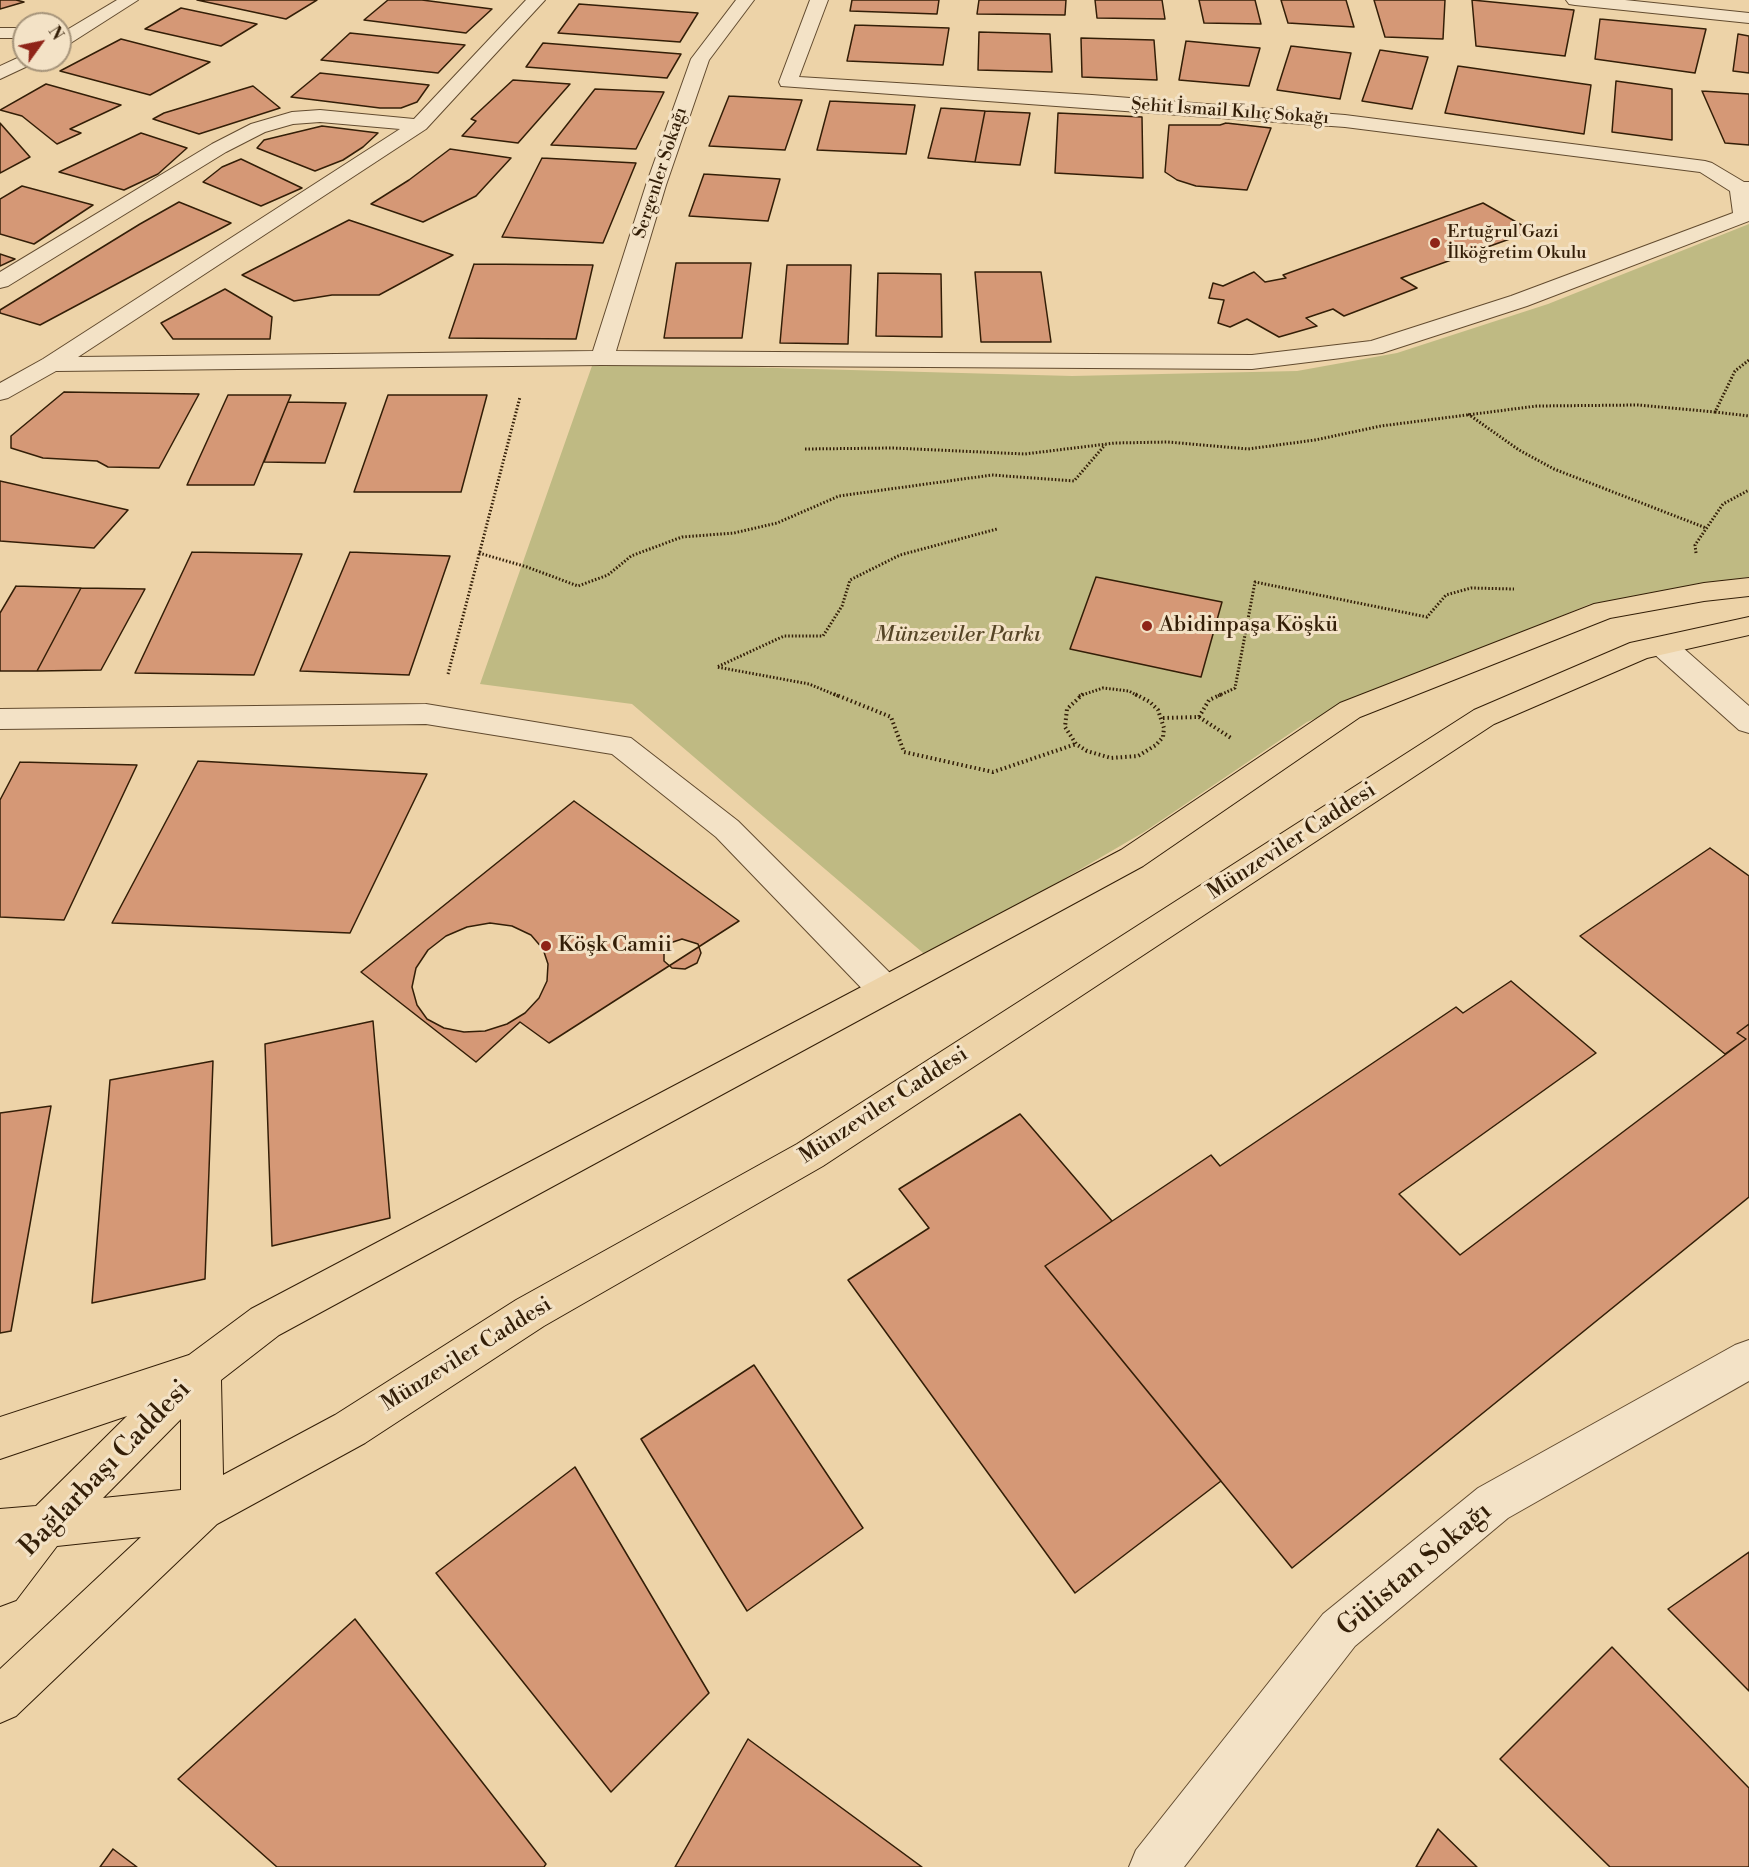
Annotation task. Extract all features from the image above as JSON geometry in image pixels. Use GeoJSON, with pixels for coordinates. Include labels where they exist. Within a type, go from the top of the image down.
{"type":"FeatureCollection","features":[{"type":"Feature","properties":{"kind":"main road"},"geometry":{"type":"LineString","coordinates":[[0,1438],[201,1371],[266,1322],[1132,858],[1360,706],[1604,610],[1704,592],[1749,587]]}},
{"type":"Feature","properties":{"kind":"main road","name":"Münzeviler Caddesi"},"geometry":{"type":"LineString","coordinates":[[0,1531],[202,1509],[350,1429],[530,1313],[810,1155],[1484,717],[1640,650],[1749,626]]}},
{"type":"Feature","properties":{"kind":"main road","name":"Bağlarbaşı Caddesi"},"geometry":{"type":"LineString","coordinates":[[201,1371],[202,1509]]}},
{"type":"Feature","properties":{"kind":"main road","name":"Bağlarbaşı Caddesi"},"geometry":{"type":"LineString","coordinates":[[0,1584],[45,1527],[201,1371]]}},
{"type":"Feature","properties":{"kind":"main road"},"geometry":{"type":"LineString","coordinates":[[0,1700],[202,1509]]}},
{"type":"Feature","properties":{"kind":"street"},"geometry":{"type":"LineString","coordinates":[[72,31],[129,0]]}},
{"type":"Feature","properties":{"kind":"street"},"geometry":{"type":"LineString","coordinates":[[0,393],[51,364],[419,125],[536,0]]}},
{"type":"Feature","properties":{"kind":"street","name":"Sergenler Sokağı"},"geometry":{"type":"LineString","coordinates":[[602,358],[656,184],[700,59],[745,0]]}},
{"type":"Feature","properties":{"kind":"street","name":"Şehit İsmail Kılıç Sokağı"},"geometry":{"type":"LineString","coordinates":[[819,0],[788,82],[1092,101],[1345,121],[1706,167],[1746,191]]}},
{"type":"Feature","properties":{"kind":"street"},"geometry":{"type":"LineString","coordinates":[[1575,0],[1749,18]]}},
{"type":"Feature","properties":{"kind":"street"},"geometry":{"type":"LineString","coordinates":[[0,281],[219,148],[258,128],[292,118],[320,116],[419,125]]}},
{"type":"Feature","properties":{"kind":"street"},"geometry":{"type":"LineString","coordinates":[[51,364],[530,358],[1252,362],[1374,348],[1520,301],[1744,216],[1746,191]]}},
{"type":"Feature","properties":{"kind":"street"},"geometry":{"type":"LineString","coordinates":[[1663,646],[1749,723]]}},
{"type":"Feature","properties":{"kind":"street"},"geometry":{"type":"LineString","coordinates":[[0,719],[426,714],[620,746],[727,829],[884,989]]}},
{"type":"Feature","properties":{"kind":"street","name":"Gülistan Sokağı"},"geometry":{"type":"LineString","coordinates":[[1153,1867],[1339,1630],[1493,1503],[1749,1359]]}},
{"type":"Feature","properties":{"kind":"path"},"geometry":{"type":"LineString","coordinates":[[426,714],[448,675],[530,358]]}},
{"type":"Feature","properties":{"kind":"path"},"geometry":{"type":"LineString","coordinates":[[1715,412],[1735,371],[1749,360]]}},
{"type":"Feature","properties":{"kind":"path"},"geometry":{"type":"LineString","coordinates":[[805,449],[893,448],[1025,454],[1106,444],[1168,442],[1248,448],[1315,440],[1382,426],[1537,406],[1638,405],[1749,416]]}},
{"type":"Feature","properties":{"kind":"path"},"geometry":{"type":"LineString","coordinates":[[1467,414],[1519,450],[1554,469],[1706,528]]}},
{"type":"Feature","properties":{"kind":"path"},"geometry":{"type":"LineString","coordinates":[[479,553],[527,567],[578,586],[608,575],[631,556],[681,537],[734,533],[777,523],[839,496],[992,476],[1074,481],[1106,444]]}},
{"type":"Feature","properties":{"kind":"path"},"geometry":{"type":"LineString","coordinates":[[1704,592],[1695,545],[1724,504],[1749,490]]}},
{"type":"Feature","properties":{"kind":"path"},"geometry":{"type":"LineString","coordinates":[[997,529],[900,555],[850,580],[842,606],[823,636],[784,636],[717,667],[809,684],[891,717],[904,752],[993,772],[1076,744]]}},
{"type":"Feature","properties":{"kind":"path"},"geometry":{"type":"LineString","coordinates":[[1199,717],[1209,700],[1235,688],[1255,582],[1427,617],[1446,594],[1472,588],[1514,589]]}},
{"type":"Feature","properties":{"kind":"path"},"geometry":{"type":"LineString","coordinates":[[1103,688],[1129,691],[1150,702],[1163,718],[1163,737],[1148,751],[1138,756],[1112,758],[1087,751],[1076,744],[1065,727],[1066,709],[1080,695],[1103,688]]}},
{"type":"Feature","properties":{"kind":"path"},"geometry":{"type":"LineString","coordinates":[[1163,718],[1199,717],[1270,764]]}},
{"type":"Feature","properties":{"kind":"green space","name":"Münzeviler Parkı"},"geometry":{"type":"Polygon","coordinates":[[[1749,224],[1749,577],[1590,604],[1307,722],[1144,832],[929,958],[632,704],[480,684],[593,363],[1072,376],[1297,371],[1397,353],[1548,304],[1749,224]]]}},
{"type":"Feature","properties":{"kind":"building"},"geometry":{"type":"Polygon","coordinates":[[[0,0],[16,0],[24,2],[0,9],[0,0]]]}},
{"type":"Feature","properties":{"kind":"building"},"geometry":{"type":"Polygon","coordinates":[[[197,0],[317,0],[286,19],[197,0]]]}},
{"type":"Feature","properties":{"kind":"building"},"geometry":{"type":"Polygon","coordinates":[[[388,0],[422,0],[492,9],[466,33],[364,20],[388,0]]]}},
{"type":"Feature","properties":{"kind":"building"},"geometry":{"type":"Polygon","coordinates":[[[852,0],[939,0],[937,14],[850,11],[852,0]]]}},
{"type":"Feature","properties":{"kind":"building"},"geometry":{"type":"Polygon","coordinates":[[[979,0],[1066,0],[1065,15],[977,14],[979,0]]]}},
{"type":"Feature","properties":{"kind":"building"},"geometry":{"type":"Polygon","coordinates":[[[1095,0],[1162,0],[1165,19],[1097,18],[1095,0]]]}},
{"type":"Feature","properties":{"kind":"building"},"geometry":{"type":"Polygon","coordinates":[[[1199,0],[1255,0],[1261,24],[1204,23],[1199,0]]]}},
{"type":"Feature","properties":{"kind":"building"},"geometry":{"type":"Polygon","coordinates":[[[1281,0],[1346,0],[1354,27],[1288,23],[1281,0]]]}},
{"type":"Feature","properties":{"kind":"building"},"geometry":{"type":"Polygon","coordinates":[[[1374,0],[1445,0],[1443,39],[1385,37],[1374,0]]]}},
{"type":"Feature","properties":{"kind":"building"},"geometry":{"type":"Polygon","coordinates":[[[1472,0],[1574,10],[1565,56],[1476,46],[1472,0]]]}},
{"type":"Feature","properties":{"kind":"building"},"geometry":{"type":"Polygon","coordinates":[[[579,4],[698,13],[680,42],[558,33],[579,4]]]}},
{"type":"Feature","properties":{"kind":"building"},"geometry":{"type":"Polygon","coordinates":[[[181,8],[257,24],[221,46],[145,29],[181,8]]]}},
{"type":"Feature","properties":{"kind":"building"},"geometry":{"type":"Polygon","coordinates":[[[1600,19],[1706,29],[1695,73],[1595,59],[1600,19]]]}},
{"type":"Feature","properties":{"kind":"building"},"geometry":{"type":"Polygon","coordinates":[[[855,25],[949,28],[943,65],[847,61],[855,25]]]}},
{"type":"Feature","properties":{"kind":"building"},"geometry":{"type":"Polygon","coordinates":[[[979,32],[1050,34],[1052,72],[978,70],[979,32]]]}},
{"type":"Feature","properties":{"kind":"building"},"geometry":{"type":"Polygon","coordinates":[[[350,33],[465,45],[438,73],[321,60],[350,33]]]}},
{"type":"Feature","properties":{"kind":"building"},"geometry":{"type":"Polygon","coordinates":[[[1738,34],[1749,36],[1749,73],[1733,71],[1738,34]]]}},
{"type":"Feature","properties":{"kind":"building"},"geometry":{"type":"Polygon","coordinates":[[[1081,38],[1154,40],[1157,80],[1082,77],[1081,38]]]}},
{"type":"Feature","properties":{"kind":"building"},"geometry":{"type":"Polygon","coordinates":[[[121,39],[210,62],[150,95],[64,72],[72,72],[72,65],[121,39]]]}},
{"type":"Feature","properties":{"kind":"building"},"geometry":{"type":"Polygon","coordinates":[[[1186,41],[1260,48],[1249,86],[1179,80],[1186,41]]]}},
{"type":"Feature","properties":{"kind":"building"},"geometry":{"type":"Polygon","coordinates":[[[543,43],[681,54],[667,78],[526,67],[543,43]]]}},
{"type":"Feature","properties":{"kind":"building"},"geometry":{"type":"Polygon","coordinates":[[[1291,46],[1351,53],[1340,99],[1277,90],[1291,46]]]}},
{"type":"Feature","properties":{"kind":"building"},"geometry":{"type":"Polygon","coordinates":[[[1380,50],[1428,57],[1412,109],[1362,101],[1380,50]]]}},
{"type":"Feature","properties":{"kind":"building"},"geometry":{"type":"Polygon","coordinates":[[[1458,66],[1591,85],[1584,134],[1445,113],[1458,66]]]}},
{"type":"Feature","properties":{"kind":"building"},"geometry":{"type":"Polygon","coordinates":[[[320,73],[429,85],[417,102],[401,108],[380,108],[291,97],[320,73]]]}},
{"type":"Feature","properties":{"kind":"building"},"geometry":{"type":"Polygon","coordinates":[[[513,80],[570,84],[518,143],[462,136],[476,121],[471,119],[513,80]]]}},
{"type":"Feature","properties":{"kind":"building"},"geometry":{"type":"Polygon","coordinates":[[[1616,81],[1672,89],[1672,140],[1612,132],[1616,81]]]}},
{"type":"Feature","properties":{"kind":"building"},"geometry":{"type":"Polygon","coordinates":[[[46,84],[121,105],[70,129],[81,133],[57,144],[22,116],[0,110],[46,84]]]}},
{"type":"Feature","properties":{"kind":"building"},"geometry":{"type":"Polygon","coordinates":[[[253,86],[280,108],[199,134],[153,119],[164,113],[253,86]]]}},
{"type":"Feature","properties":{"kind":"building"},"geometry":{"type":"Polygon","coordinates":[[[595,89],[664,92],[636,149],[551,145],[595,89]]]}},
{"type":"Feature","properties":{"kind":"building"},"geometry":{"type":"Polygon","coordinates":[[[1702,91],[1749,94],[1749,145],[1725,143],[1702,91]]]}},
{"type":"Feature","properties":{"kind":"building"},"geometry":{"type":"Polygon","coordinates":[[[729,96],[802,100],[785,150],[709,146],[729,96]]]}},
{"type":"Feature","properties":{"kind":"building"},"geometry":{"type":"Polygon","coordinates":[[[830,101],[915,105],[906,154],[817,150],[830,101]]]}},
{"type":"Feature","properties":{"kind":"building"},"geometry":{"type":"Polygon","coordinates":[[[941,108],[985,111],[975,162],[928,158],[941,108]]]}},
{"type":"Feature","properties":{"kind":"building"},"geometry":{"type":"Polygon","coordinates":[[[985,111],[1030,113],[1020,165],[975,162],[985,111]]]}},
{"type":"Feature","properties":{"kind":"building"},"geometry":{"type":"Polygon","coordinates":[[[1058,113],[1142,117],[1143,178],[1055,173],[1058,113]]]}},
{"type":"Feature","properties":{"kind":"building"},"geometry":{"type":"Polygon","coordinates":[[[0,123],[30,157],[0,173],[0,123]]]}},
{"type":"Feature","properties":{"kind":"building"},"geometry":{"type":"Polygon","coordinates":[[[1226,123],[1271,128],[1247,190],[1196,186],[1177,180],[1165,172],[1169,125],[1226,123]]]}},
{"type":"Feature","properties":{"kind":"building"},"geometry":{"type":"Polygon","coordinates":[[[322,126],[378,133],[363,147],[343,160],[315,171],[257,148],[264,140],[322,126]]]}},
{"type":"Feature","properties":{"kind":"building"},"geometry":{"type":"Polygon","coordinates":[[[141,133],[187,148],[158,174],[124,190],[59,172],[141,133]]]}},
{"type":"Feature","properties":{"kind":"building"},"geometry":{"type":"Polygon","coordinates":[[[450,149],[511,158],[476,196],[423,222],[371,204],[409,180],[450,149]]]}},
{"type":"Feature","properties":{"kind":"building"},"geometry":{"type":"Polygon","coordinates":[[[542,158],[636,163],[603,243],[502,237],[542,158]]]}},
{"type":"Feature","properties":{"kind":"building"},"geometry":{"type":"Polygon","coordinates":[[[241,159],[302,188],[261,206],[203,182],[222,167],[241,159]]]}},
{"type":"Feature","properties":{"kind":"building"},"geometry":{"type":"Polygon","coordinates":[[[704,174],[780,179],[768,221],[689,216],[704,174]]]}},
{"type":"Feature","properties":{"kind":"building"},"geometry":{"type":"Polygon","coordinates":[[[22,186],[93,205],[34,244],[0,234],[0,199],[22,186]]]}},
{"type":"Feature","properties":{"kind":"building"},"geometry":{"type":"Polygon","coordinates":[[[179,202],[231,223],[40,325],[0,313],[0,310],[179,202]]]}},
{"type":"Feature","properties":{"kind":"building"},"geometry":{"type":"Polygon","coordinates":[[[1483,203],[1532,231],[1401,278],[1417,288],[1344,316],[1333,309],[1306,318],[1317,326],[1279,337],[1247,319],[1230,327],[1218,323],[1224,300],[1209,298],[1213,283],[1223,286],[1254,272],[1265,282],[1286,278],[1283,275],[1483,203]]]}},
{"type":"Feature","properties":{"kind":"building"},"geometry":{"type":"Polygon","coordinates":[[[349,220],[453,255],[379,295],[332,295],[294,301],[242,275],[349,220]]]}},
{"type":"Feature","properties":{"kind":"building"},"geometry":{"type":"Polygon","coordinates":[[[0,254],[15,259],[0,266],[0,254]]]}},
{"type":"Feature","properties":{"kind":"building"},"geometry":{"type":"Polygon","coordinates":[[[676,263],[751,263],[742,338],[664,338],[676,263]]]}},
{"type":"Feature","properties":{"kind":"building"},"geometry":{"type":"Polygon","coordinates":[[[474,264],[593,265],[576,339],[449,338],[474,264]]]}},
{"type":"Feature","properties":{"kind":"building"},"geometry":{"type":"Polygon","coordinates":[[[787,265],[851,265],[848,344],[780,343],[787,265]]]}},
{"type":"Feature","properties":{"kind":"building"},"geometry":{"type":"Polygon","coordinates":[[[975,272],[1041,272],[1051,342],[981,342],[975,272]]]}},
{"type":"Feature","properties":{"kind":"building"},"geometry":{"type":"Polygon","coordinates":[[[878,273],[941,274],[942,337],[876,336],[878,273]]]}},
{"type":"Feature","properties":{"kind":"building"},"geometry":{"type":"Polygon","coordinates":[[[225,289],[272,317],[270,339],[173,339],[161,323],[225,289]]]}},
{"type":"Feature","properties":{"kind":"building"},"geometry":{"type":"Polygon","coordinates":[[[64,392],[199,394],[159,468],[108,467],[97,461],[43,458],[11,448],[11,436],[64,392]]]}},
{"type":"Feature","properties":{"kind":"building"},"geometry":{"type":"Polygon","coordinates":[[[228,395],[291,395],[254,485],[187,485],[228,395]]]}},
{"type":"Feature","properties":{"kind":"building"},"geometry":{"type":"Polygon","coordinates":[[[388,395],[487,395],[461,492],[354,492],[388,395]]]}},
{"type":"Feature","properties":{"kind":"building"},"geometry":{"type":"Polygon","coordinates":[[[288,402],[346,403],[325,463],[264,462],[288,402]]]}},
{"type":"Feature","properties":{"kind":"building"},"geometry":{"type":"Polygon","coordinates":[[[0,481],[128,510],[94,548],[0,541],[0,481]]]}},
{"type":"Feature","properties":{"kind":"building"},"geometry":{"type":"Polygon","coordinates":[[[192,552],[302,554],[254,675],[135,673],[192,552]]]}},
{"type":"Feature","properties":{"kind":"building"},"geometry":{"type":"Polygon","coordinates":[[[350,552],[450,556],[409,675],[300,671],[350,552]]]}},
{"type":"Feature","properties":{"kind":"building","name":"Abidinpaşa Köşkü"},"geometry":{"type":"Polygon","coordinates":[[[1096,577],[1222,602],[1201,677],[1070,649],[1096,577]]]}},
{"type":"Feature","properties":{"kind":"building"},"geometry":{"type":"Polygon","coordinates":[[[16,586],[81,588],[37,671],[0,671],[0,613],[16,586]]]}},
{"type":"Feature","properties":{"kind":"building"},"geometry":{"type":"Polygon","coordinates":[[[81,588],[145,589],[101,670],[37,671],[81,588]]]}},
{"type":"Feature","properties":{"kind":"building"},"geometry":{"type":"Polygon","coordinates":[[[198,761],[427,774],[350,933],[112,923],[198,761]]]}},
{"type":"Feature","properties":{"kind":"building"},"geometry":{"type":"Polygon","coordinates":[[[20,762],[137,765],[64,920],[0,917],[0,800],[20,762]]]}},
{"type":"Feature","properties":{"kind":"building","name":"Köşk Camii"},"geometry":{"type":"Polygon","coordinates":[[[574,801],[739,921],[549,1043],[520,1022],[476,1062],[361,972],[574,801]]]}},
{"type":"Feature","properties":{"kind":"building"},"geometry":{"type":"Polygon","coordinates":[[[1710,848],[1749,876],[1749,1024],[1737,1033],[1746,1039],[1725,1054],[1580,936],[1710,848]]]}},
{"type":"Feature","properties":{"kind":"building"},"geometry":{"type":"Polygon","coordinates":[[[490,923],[512,926],[531,935],[543,949],[548,964],[547,981],[539,998],[525,1013],[507,1024],[485,1031],[464,1032],[444,1028],[427,1019],[417,1005],[412,987],[416,968],[428,950],[446,936],[467,927],[490,923]]]}},
{"type":"Feature","properties":{"kind":"building"},"geometry":{"type":"Polygon","coordinates":[[[682,939],[698,944],[701,953],[697,963],[685,969],[672,968],[664,961],[664,951],[670,943],[682,939]]]}},
{"type":"Feature","properties":{"kind":"building"},"geometry":{"type":"Polygon","coordinates":[[[1511,981],[1596,1053],[1399,1194],[1460,1255],[1746,1039],[1737,1033],[1749,1024],[1749,1197],[1292,1568],[1045,1266],[1211,1155],[1220,1166],[1456,1007],[1463,1013],[1511,981]]]}},
{"type":"Feature","properties":{"kind":"building"},"geometry":{"type":"Polygon","coordinates":[[[373,1021],[390,1218],[272,1246],[265,1044],[373,1021]]]}},
{"type":"Feature","properties":{"kind":"building"},"geometry":{"type":"Polygon","coordinates":[[[213,1061],[205,1279],[92,1303],[110,1080],[213,1061]]]}},
{"type":"Feature","properties":{"kind":"building"},"geometry":{"type":"Polygon","coordinates":[[[51,1106],[11,1331],[0,1333],[0,1113],[51,1106]]]}},
{"type":"Feature","properties":{"kind":"building"},"geometry":{"type":"Polygon","coordinates":[[[1020,1114],[1112,1221],[1045,1266],[1221,1481],[1075,1593],[848,1280],[929,1228],[899,1189],[1020,1114]]]}},
{"type":"Feature","properties":{"kind":"building"},"geometry":{"type":"Polygon","coordinates":[[[754,1365],[863,1528],[747,1611],[641,1439],[754,1365]]]}},
{"type":"Feature","properties":{"kind":"building"},"geometry":{"type":"Polygon","coordinates":[[[575,1467],[709,1693],[611,1792],[436,1573],[575,1467]]]}},
{"type":"Feature","properties":{"kind":"building"},"geometry":{"type":"Polygon","coordinates":[[[1749,1552],[1749,1691],[1668,1609],[1749,1552]]]}},
{"type":"Feature","properties":{"kind":"building"},"geometry":{"type":"Polygon","coordinates":[[[355,1619],[546,1864],[544,1867],[277,1867],[178,1779],[355,1619]]]}},
{"type":"Feature","properties":{"kind":"building"},"geometry":{"type":"Polygon","coordinates":[[[1612,1647],[1749,1788],[1749,1867],[1610,1867],[1500,1759],[1612,1647]]]}},
{"type":"Feature","properties":{"kind":"building"},"geometry":{"type":"Polygon","coordinates":[[[748,1739],[922,1867],[675,1867],[748,1739]]]}},
{"type":"Feature","properties":{"kind":"building"},"geometry":{"type":"Polygon","coordinates":[[[1438,1829],[1477,1867],[1416,1867],[1438,1829]]]}},
{"type":"Feature","properties":{"kind":"building"},"geometry":{"type":"Polygon","coordinates":[[[113,1849],[137,1867],[100,1867],[113,1849]]]}},
{"type":"Feature","properties":{"kind":"place","name":"Ertuğrul Gazi İlköğretim Okulu"},"geometry":{"type":"Point","coordinates":[1435,243]}},
{"type":"Feature","properties":{"kind":"place","name":"Abidinpaşa Köşkü"},"geometry":{"type":"Point","coordinates":[1147,626]}},
{"type":"Feature","properties":{"kind":"place","name":"Köşk Camii"},"geometry":{"type":"Point","coordinates":[546,946]}}]}
